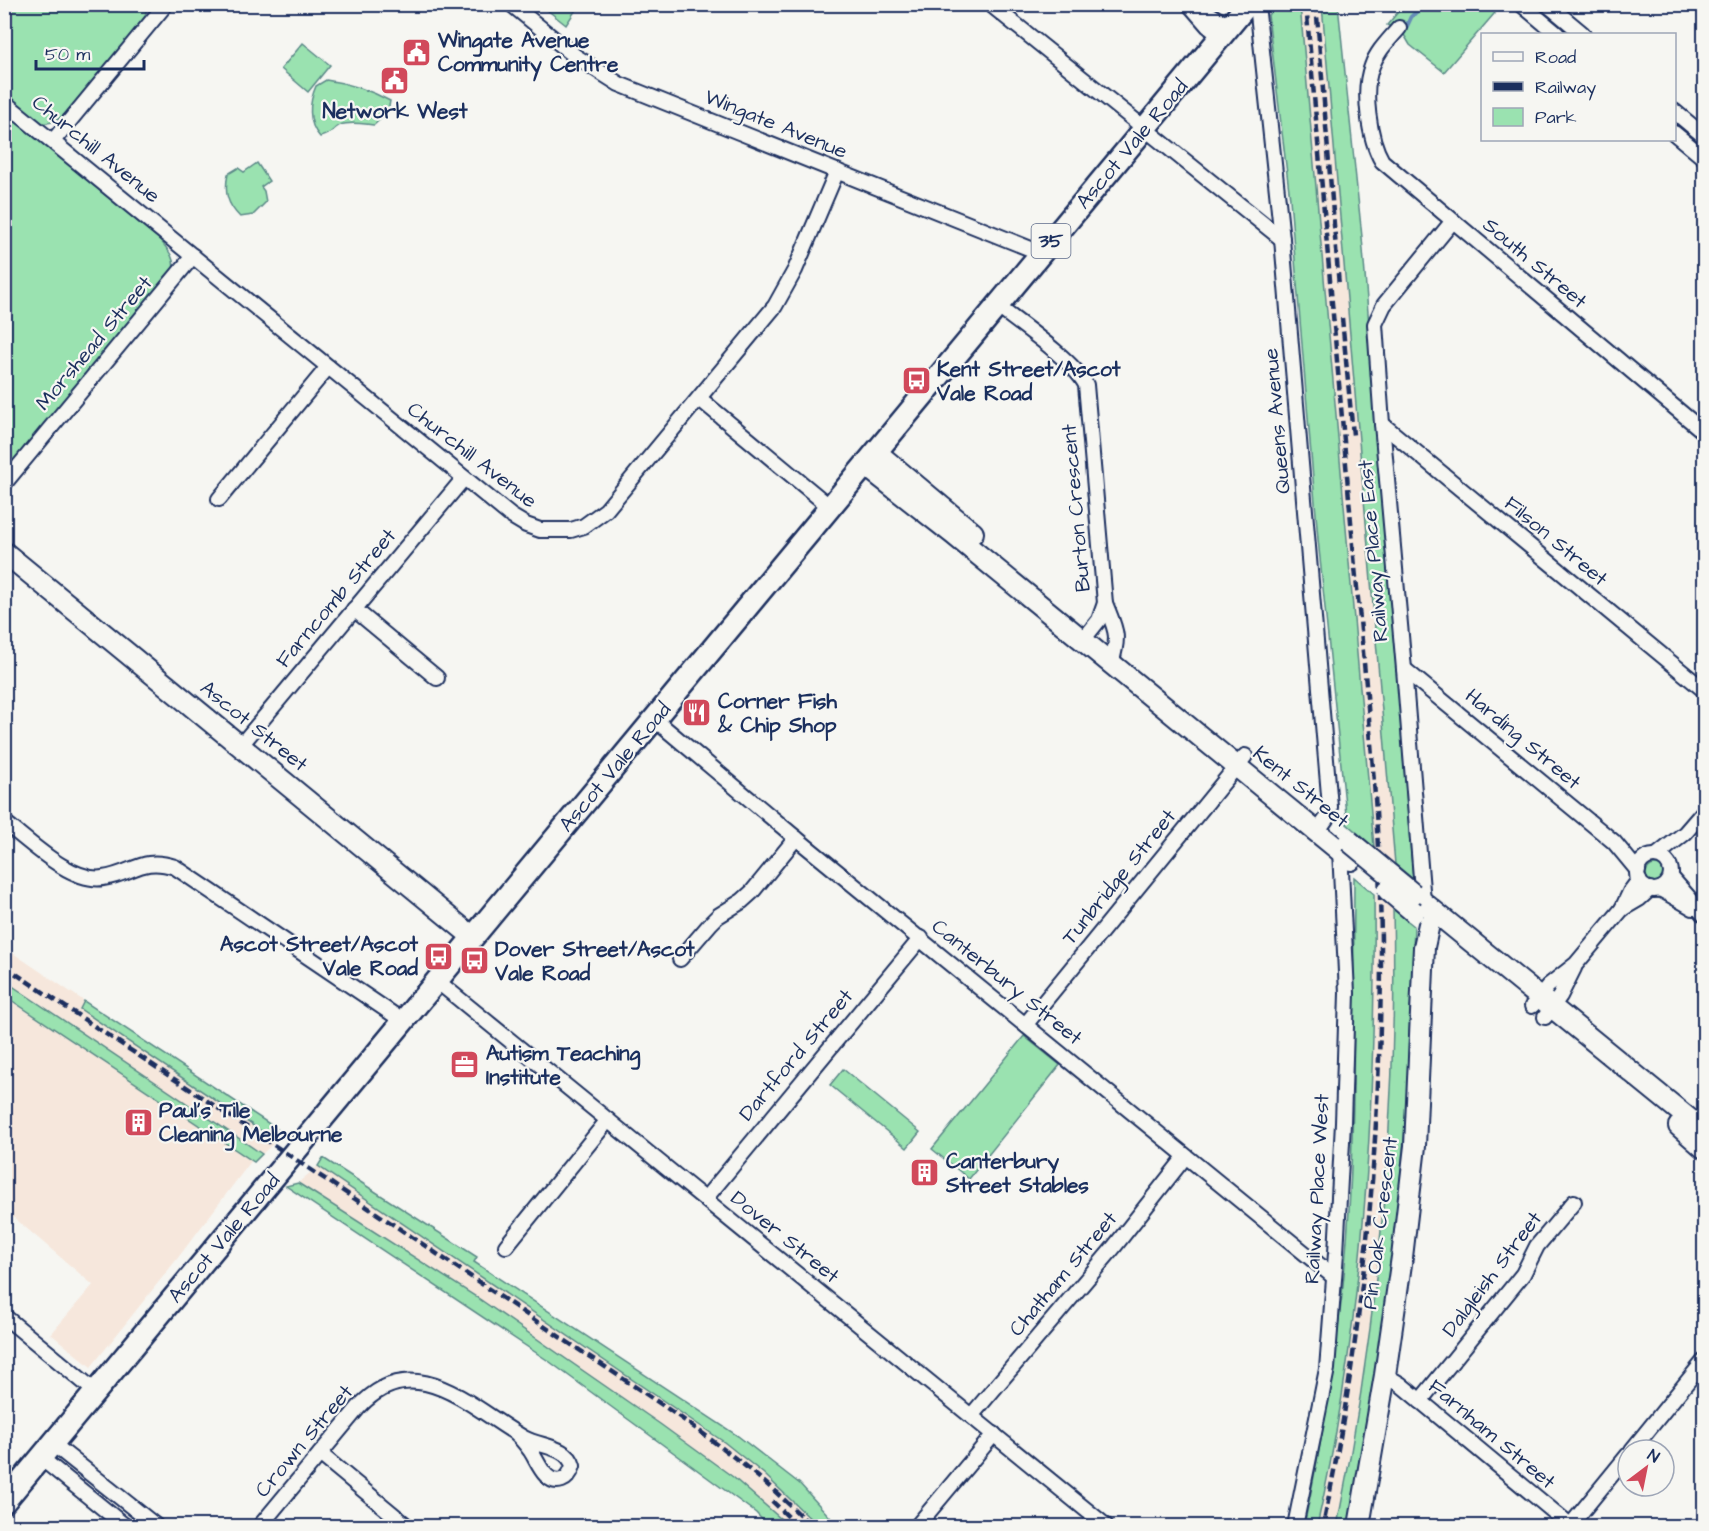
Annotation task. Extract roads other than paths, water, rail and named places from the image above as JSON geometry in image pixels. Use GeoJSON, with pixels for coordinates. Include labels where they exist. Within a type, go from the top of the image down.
{"type":"FeatureCollection","features":[{"type":"Feature","properties":{"kind":"main road","name":"Ascot Vale Road"},"geometry":{"type":"LineString","coordinates":[[4,1502],[1248,4]]}},
{"type":"Feature","properties":{"kind":"street"},"geometry":{"type":"LineString","coordinates":[[53,141],[166,4]]}},
{"type":"Feature","properties":{"kind":"street","name":"Wingate Avenue"},"geometry":{"type":"LineString","coordinates":[[511,4],[575,56],[619,84],[1041,253]]}},
{"type":"Feature","properties":{"kind":"street"},"geometry":{"type":"LineString","coordinates":[[990,4],[1282,239]]}},
{"type":"Feature","properties":{"kind":"street"},"geometry":{"type":"LineString","coordinates":[[1192,4],[1226,32]]}},
{"type":"Feature","properties":{"kind":"street","name":"Queens Avenue"},"geometry":{"type":"LineString","coordinates":[[1257,4],[1282,239],[1330,807],[1329,814],[1321,826]]}},
{"type":"Feature","properties":{"kind":"street"},"geometry":{"type":"LineString","coordinates":[[1521,4],[1556,33]]}},
{"type":"Feature","properties":{"kind":"street"},"geometry":{"type":"LineString","coordinates":[[1547,4],[1582,33]]}},
{"type":"Feature","properties":{"kind":"street","name":"South Street"},"geometry":{"type":"LineString","coordinates":[[1398,28],[1382,48],[1371,68],[1367,88],[1372,140],[1382,161],[1704,432]]}},
{"type":"Feature","properties":{"kind":"street","name":"Churchill Avenue"},"geometry":{"type":"LineString","coordinates":[[4,102],[511,516],[540,530],[571,530],[590,522],[606,510],[700,399],[762,323],[784,292],[837,171]]}},
{"type":"Feature","properties":{"kind":"street"},"geometry":{"type":"LineString","coordinates":[[1676,113],[1704,136]]}},
{"type":"Feature","properties":{"kind":"street"},"geometry":{"type":"LineString","coordinates":[[1676,135],[1704,158]]}},
{"type":"Feature","properties":{"kind":"street","name":"Railway Place East"},"geometry":{"type":"LineString","coordinates":[[1420,908],[1404,669],[1375,324],[1384,305],[1452,222]]}},
{"type":"Feature","properties":{"kind":"street","name":"Morshead Street"},"geometry":{"type":"LineString","coordinates":[[4,484],[193,256]]}},
{"type":"Feature","properties":{"kind":"street","name":"Burton Crescent"},"geometry":{"type":"LineString","coordinates":[[997,306],[1070,365],[1086,385],[1105,603],[1118,640],[1113,657]]}},
{"type":"Feature","properties":{"kind":"street"},"geometry":{"type":"LineString","coordinates":[[219,499],[328,367]]}},
{"type":"Feature","properties":{"kind":"street"},"geometry":{"type":"LineString","coordinates":[[700,399],[830,507]]}},
{"type":"Feature","properties":{"kind":"street","name":"Filson Street"},"geometry":{"type":"LineString","coordinates":[[1382,424],[1704,690]]}},
{"type":"Feature","properties":{"kind":"street","name":"Kent Street"},"geometry":{"type":"LineString","coordinates":[[870,459],[1321,826],[1347,850],[1704,1131]]}},
{"type":"Feature","properties":{"kind":"street","name":"Farncomb Street"},"geometry":{"type":"LineString","coordinates":[[241,745],[464,478]]}},
{"type":"Feature","properties":{"kind":"street","name":"Ascot Street"},"geometry":{"type":"LineString","coordinates":[[4,552],[473,937]]}},
{"type":"Feature","properties":{"kind":"street","name":"Burton Crescent"},"geometry":{"type":"LineString","coordinates":[[1087,635],[1102,614],[1105,603]]}},
{"type":"Feature","properties":{"kind":"street"},"geometry":{"type":"LineString","coordinates":[[354,609],[437,678]]}},
{"type":"Feature","properties":{"kind":"street","name":"Harding Street"},"geometry":{"type":"LineString","coordinates":[[1404,669],[1614,842],[1648,874],[1702,914]]}},
{"type":"Feature","properties":{"kind":"street","name":"Canterbury Street"},"geometry":{"type":"LineString","coordinates":[[654,719],[796,838],[1334,1277]]}},
{"type":"Feature","properties":{"kind":"street","name":"Tunbridge Street"},"geometry":{"type":"LineString","coordinates":[[1026,1024],[1241,761]]}},
{"type":"Feature","properties":{"kind":"street"},"geometry":{"type":"LineString","coordinates":[[1543,1006],[1548,987],[1576,964],[1622,909],[1639,899],[1648,874],[1704,811]]}},
{"type":"Feature","properties":{"kind":"street"},"geometry":{"type":"LineString","coordinates":[[4,822],[58,862],[82,876],[102,879],[144,864],[155,863],[175,867],[403,1021]]}},
{"type":"Feature","properties":{"kind":"street"},"geometry":{"type":"LineString","coordinates":[[1648,874],[1665,886],[1685,833]]}},
{"type":"Feature","properties":{"kind":"street"},"geometry":{"type":"LineString","coordinates":[[680,959],[718,916],[742,902],[752,892],[796,838]]}},
{"type":"Feature","properties":{"kind":"street","name":"Railway Place West"},"geometry":{"type":"LineString","coordinates":[[1295,1527],[1327,1370],[1343,1123],[1347,993],[1347,850]]}},
{"type":"Feature","properties":{"kind":"street","name":"Harding Street"},"geometry":{"type":"LineString","coordinates":[[1648,874],[1664,859],[1670,871],[1702,914]]}},
{"type":"Feature","properties":{"kind":"street","name":"Pin Oak Crescent"},"geometry":{"type":"LineString","coordinates":[[1359,1527],[1385,1376],[1415,1146],[1424,946],[1420,908]]}},
{"type":"Feature","properties":{"kind":"street","name":"Dartford Street"},"geometry":{"type":"LineString","coordinates":[[705,1199],[921,938]]}},
{"type":"Feature","properties":{"kind":"street","name":"Dover Street"},"geometry":{"type":"LineString","coordinates":[[436,981],[1106,1527]]}},
{"type":"Feature","properties":{"kind":"street","name":"Kent Street"},"geometry":{"type":"LineString","coordinates":[[1543,1006],[1704,1148]]}},
{"type":"Feature","properties":{"kind":"street"},"geometry":{"type":"LineString","coordinates":[[506,1246],[608,1120]]}},
{"type":"Feature","properties":{"kind":"street","name":"Chatham Street"},"geometry":{"type":"LineString","coordinates":[[971,1416],[1114,1247],[1185,1157]]}},
{"type":"Feature","properties":{"kind":"street","name":"Dalgleish Street"},"geometry":{"type":"LineString","coordinates":[[1420,1401],[1523,1274],[1537,1246],[1574,1202]]}},
{"type":"Feature","properties":{"kind":"street"},"geometry":{"type":"LineString","coordinates":[[4,1316],[96,1392]]}},
{"type":"Feature","properties":{"kind":"street"},"geometry":{"type":"LineString","coordinates":[[1642,1438],[1704,1362]]}},
{"type":"Feature","properties":{"kind":"street","name":"Farnham Street"},"geometry":{"type":"LineString","coordinates":[[1385,1376],[1420,1401],[1570,1526]]}},
{"type":"Feature","properties":{"kind":"street","name":"Crown Street"},"geometry":{"type":"LineString","coordinates":[[260,1527],[367,1397],[381,1388],[392,1384],[413,1383],[444,1389],[464,1399],[514,1432]]}},
{"type":"Feature","properties":{"kind":"street"},"geometry":{"type":"LineString","coordinates":[[917,1527],[994,1434]]}},
{"type":"Feature","properties":{"kind":"street"},"geometry":{"type":"LineString","coordinates":[[47,1451],[125,1527]]}},
{"type":"Feature","properties":{"kind":"street"},"geometry":{"type":"LineString","coordinates":[[47,1451],[156,1527]]}},
{"type":"Feature","properties":{"kind":"street"},"geometry":{"type":"LineString","coordinates":[[320,1454],[407,1527]]}},
{"type":"Feature","properties":{"kind":"street"},"geometry":{"type":"LineString","coordinates":[[1570,1526],[1616,1470]]}},
{"type":"Feature","properties":{"kind":"waterway"},"geometry":{"type":"LineString","coordinates":[[1404,32],[1411,17],[1423,5]]}},
{"type":"Feature","properties":{"kind":"railway"},"geometry":{"type":"LineString","coordinates":[[1306,4],[1372,751],[1381,946],[1378,1092],[1367,1238],[1349,1383],[1323,1526]]}},
{"type":"Feature","properties":{"kind":"railway"},"geometry":{"type":"LineString","coordinates":[[1316,4],[1339,286]]}},
{"type":"Feature","properties":{"kind":"railway"},"geometry":{"type":"LineString","coordinates":[[1342,318],[1353,435]]}},
{"type":"Feature","properties":{"kind":"railway"},"geometry":{"type":"LineString","coordinates":[[4,966],[681,1418],[749,1469],[811,1526]]}},
{"type":"Feature","properties":{"kind":"railway"},"geometry":{"type":"LineString","coordinates":[[772,1501],[798,1526]]}},
{"type":"Feature","properties":{"kind":"place","name":"Wingate Avenue Community Centre"},"geometry":{"type":"Point","coordinates":[417,52]}},
{"type":"Feature","properties":{"kind":"place","name":"Network West"},"geometry":{"type":"Point","coordinates":[395,80]}},
{"type":"Feature","properties":{"kind":"place","name":"Kent Street/Ascot Vale Road"},"geometry":{"type":"Point","coordinates":[916,381]}},
{"type":"Feature","properties":{"kind":"place","name":"Corner Fish & Chip Shop"},"geometry":{"type":"Point","coordinates":[697,713]}},
{"type":"Feature","properties":{"kind":"place","name":"Ascot Street/Ascot Vale Road"},"geometry":{"type":"Point","coordinates":[439,956]}},
{"type":"Feature","properties":{"kind":"place","name":"Dover Street/Ascot Vale Road"},"geometry":{"type":"Point","coordinates":[474,961]}},
{"type":"Feature","properties":{"kind":"place","name":"Autism Teaching Institute"},"geometry":{"type":"Point","coordinates":[465,1065]}},
{"type":"Feature","properties":{"kind":"place","name":"Paul's Tile Cleaning Melbourne"},"geometry":{"type":"Point","coordinates":[138,1122]}},
{"type":"Feature","properties":{"kind":"place","name":"Canterbury Street Stables"},"geometry":{"type":"Point","coordinates":[925,1173]}}]}
